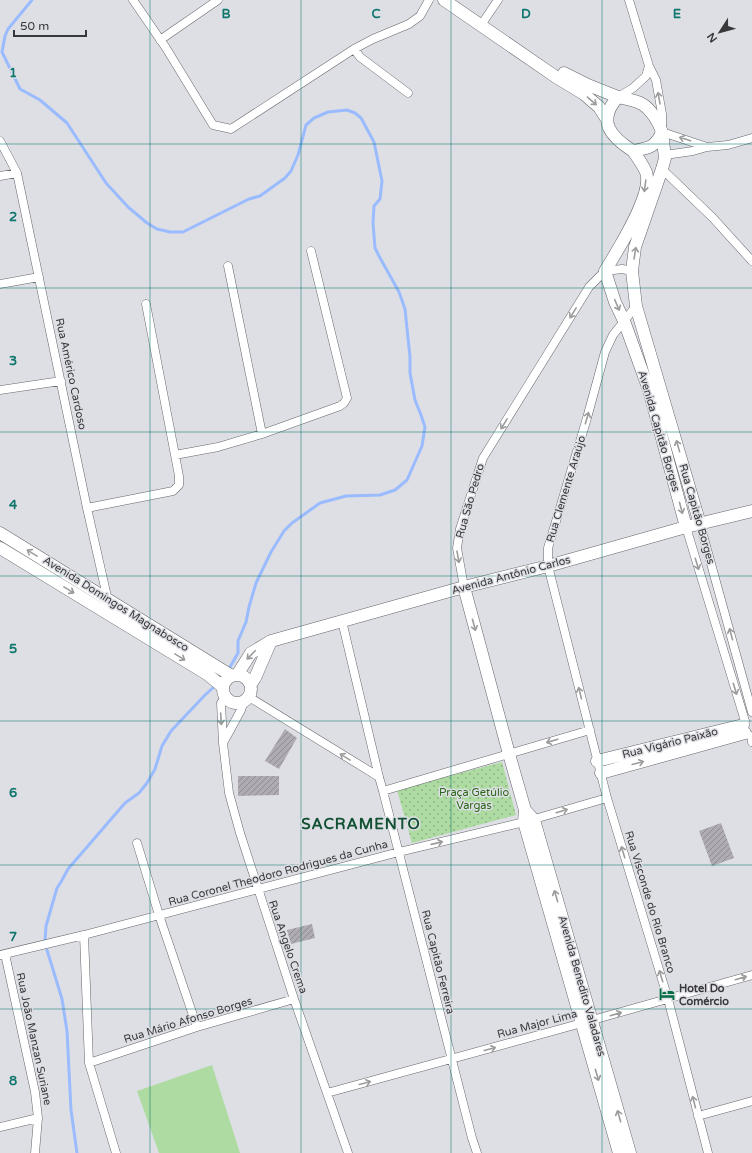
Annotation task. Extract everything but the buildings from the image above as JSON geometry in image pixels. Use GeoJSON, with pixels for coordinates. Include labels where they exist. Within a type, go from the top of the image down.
{"type":"FeatureCollection","features":[{"type":"Feature","properties":{"kind":"street"},"geometry":{"type":"LineString","coordinates":[[133,0],[213,124],[231,129],[354,49],[373,39],[409,24],[420,16],[429,0]]}},
{"type":"Feature","properties":{"kind":"street"},"geometry":{"type":"LineString","coordinates":[[160,40],[218,0]]}},
{"type":"Feature","properties":{"kind":"street"},"geometry":{"type":"LineString","coordinates":[[444,0],[483,22],[560,70],[588,85],[618,97],[643,104],[659,123],[662,132]]}},
{"type":"Feature","properties":{"kind":"street"},"geometry":{"type":"LineString","coordinates":[[457,0],[483,22],[556,77],[584,94],[599,107],[616,139],[633,151],[647,174],[646,187],[641,206],[633,223],[605,271]]}},
{"type":"Feature","properties":{"kind":"street"},"geometry":{"type":"LineString","coordinates":[[483,22],[498,0]]}},
{"type":"Feature","properties":{"kind":"street"},"geometry":{"type":"LineString","coordinates":[[629,0],[649,66],[656,80],[662,114],[662,132],[659,140],[647,148],[633,151]]}},
{"type":"Feature","properties":{"kind":"street"},"geometry":{"type":"LineString","coordinates":[[354,49],[360,57],[408,93]]}},
{"type":"Feature","properties":{"kind":"street"},"geometry":{"type":"LineString","coordinates":[[606,118],[609,109],[618,97],[633,88],[646,76],[649,66]]}},
{"type":"Feature","properties":{"kind":"street"},"geometry":{"type":"LineString","coordinates":[[662,132],[708,147]]}},
{"type":"Feature","properties":{"kind":"street","name":"Rua Capitão Borges"},"geometry":{"type":"LineString","coordinates":[[662,132],[665,155],[662,169],[635,247],[632,271],[636,306],[700,524],[749,728]]}},
{"type":"Feature","properties":{"kind":"street"},"geometry":{"type":"LineString","coordinates":[[665,155],[728,145],[752,138]]}},
{"type":"Feature","properties":{"kind":"street","name":"Rua Américo Cardoso"},"geometry":{"type":"LineString","coordinates":[[0,141],[17,173],[86,508],[111,615]]}},
{"type":"Feature","properties":{"kind":"street"},"geometry":{"type":"LineString","coordinates":[[662,169],[713,218],[752,261]]}},
{"type":"Feature","properties":{"kind":"street"},"geometry":{"type":"LineString","coordinates":[[0,176],[17,173]]}},
{"type":"Feature","properties":{"kind":"street"},"geometry":{"type":"LineString","coordinates":[[175,455],[218,447],[262,434],[340,406],[344,403],[347,398],[312,251]]}},
{"type":"Feature","properties":{"kind":"street"},"geometry":{"type":"LineString","coordinates":[[228,266],[262,434]]}},
{"type":"Feature","properties":{"kind":"street"},"geometry":{"type":"LineString","coordinates":[[605,271],[622,269],[632,271]]}},
{"type":"Feature","properties":{"kind":"street","name":"Avenida Capitão Borges"},"geometry":{"type":"LineString","coordinates":[[605,271],[649,390],[686,527],[749,728]]}},
{"type":"Feature","properties":{"kind":"street","name":"Rua São Pedro"},"geometry":{"type":"LineString","coordinates":[[529,821],[509,754],[464,587],[457,548],[460,529],[483,458],[589,287],[605,271]]}},
{"type":"Feature","properties":{"kind":"street"},"geometry":{"type":"LineString","coordinates":[[0,284],[39,277]]}},
{"type":"Feature","properties":{"kind":"street"},"geometry":{"type":"LineString","coordinates":[[86,508],[173,491],[178,485],[179,480],[175,455],[146,304]]}},
{"type":"Feature","properties":{"kind":"street","name":"Rua Clemente Araújo"},"geometry":{"type":"LineString","coordinates":[[607,798],[548,566],[548,548],[605,352],[613,334],[636,306]]}},
{"type":"Feature","properties":{"kind":"street"},"geometry":{"type":"LineString","coordinates":[[0,390],[61,381]]}},
{"type":"Feature","properties":{"kind":"street","name":"Avenida Antônio Carlos"},"geometry":{"type":"LineString","coordinates":[[234,675],[251,653],[271,641],[686,527],[752,511]]}},
{"type":"Feature","properties":{"kind":"street","name":"Avenida Domingos Magnabosco"},"geometry":{"type":"LineString","coordinates":[[0,533],[234,675]]}},
{"type":"Feature","properties":{"kind":"street"},"geometry":{"type":"LineString","coordinates":[[0,548],[207,674],[224,692],[228,700],[236,703],[246,699]]}},
{"type":"Feature","properties":{"kind":"street","name":"Rua Capitão Ferreira"},"geometry":{"type":"LineString","coordinates":[[342,621],[379,777],[384,791],[477,1153]]}},
{"type":"Feature","properties":{"kind":"street"},"geometry":{"type":"LineString","coordinates":[[250,684],[255,678],[271,641]]}},
{"type":"Feature","properties":{"kind":"street"},"geometry":{"type":"LineString","coordinates":[[223,744],[246,699],[251,693],[250,684],[245,677],[234,675],[226,680],[224,692]]}},
{"type":"Feature","properties":{"kind":"street","name":"Rua Angelo Crema"},"geometry":{"type":"LineString","coordinates":[[224,692],[221,703],[223,744],[229,793],[257,889],[348,1153]]}},
{"type":"Feature","properties":{"kind":"street"},"geometry":{"type":"LineString","coordinates":[[246,699],[379,777]]}},
{"type":"Feature","properties":{"kind":"street","name":"Rua Vigário Paixão"},"geometry":{"type":"LineString","coordinates":[[597,761],[749,728]]}},
{"type":"Feature","properties":{"kind":"street","name":"Rua Vigário Paixão"},"geometry":{"type":"LineString","coordinates":[[601,773],[749,728]]}},
{"type":"Feature","properties":{"kind":"street"},"geometry":{"type":"LineString","coordinates":[[384,791],[590,730]]}},
{"type":"Feature","properties":{"kind":"street","name":"Rua Coronel Theodoro Rodrigues da Cunha"},"geometry":{"type":"LineString","coordinates":[[2,954],[84,935],[399,852],[529,821],[607,798]]}},
{"type":"Feature","properties":{"kind":"street","name":"Rua Visconde do Rio Branco"},"geometry":{"type":"LineString","coordinates":[[607,798],[668,999],[708,1153]]}},
{"type":"Feature","properties":{"kind":"street","name":"Avenida Benedito Valadares"},"geometry":{"type":"LineString","coordinates":[[529,821],[587,1022],[630,1153]]}},
{"type":"Feature","properties":{"kind":"street"},"geometry":{"type":"LineString","coordinates":[[137,843],[159,915],[197,1027]]}},
{"type":"Feature","properties":{"kind":"street"},"geometry":{"type":"LineString","coordinates":[[84,935],[89,1063],[116,1153]]}},
{"type":"Feature","properties":{"kind":"street","name":"Rua João Manzan Suriane"},"geometry":{"type":"LineString","coordinates":[[2,954],[34,1092],[38,1118],[35,1153]]}},
{"type":"Feature","properties":{"kind":"street","name":"Rua Major Lima"},"geometry":{"type":"LineString","coordinates":[[327,1094],[752,975]]}},
{"type":"Feature","properties":{"kind":"street","name":"Rua Mário Afonso Borges"},"geometry":{"type":"LineString","coordinates":[[89,1063],[197,1027],[294,999]]}},
{"type":"Feature","properties":{"kind":"street","name":"Avenida Benedito Valadares"},"geometry":{"type":"LineString","coordinates":[[587,1022],[619,1153]]}},
{"type":"Feature","properties":{"kind":"street"},"geometry":{"type":"LineString","coordinates":[[698,1116],[752,1101]]}},
{"type":"Feature","properties":{"kind":"street"},"geometry":{"type":"LineString","coordinates":[[0,1127],[38,1118]]}},
{"type":"Feature","properties":{"kind":"green space","name":"Praça Getúlio Vargas"},"geometry":{"type":"Polygon","coordinates":[[[502,762],[516,815],[412,843],[397,790],[502,762]]]}},
{"type":"Feature","properties":{"kind":"green space"},"geometry":{"type":"Polygon","coordinates":[[[212,1065],[240,1153],[159,1153],[137,1091],[212,1065]]]}},
{"type":"Feature","properties":{"kind":"waterway"},"geometry":{"type":"LineString","coordinates":[[32,0],[8,29],[2,52],[20,89],[40,100],[67,123],[106,183],[128,207],[147,223],[157,229],[170,232],[183,232],[249,199],[260,196],[285,178],[291,171],[298,155],[306,125],[314,118],[328,112],[347,110],[355,113],[361,118],[374,142],[382,181],[380,199],[374,206],[373,223],[375,248],[399,292],[405,309],[410,357],[410,373],[415,400],[425,427],[422,446],[407,480],[395,490],[380,495],[346,496],[320,503],[292,523],[284,531],[271,552],[256,583],[246,622],[238,641],[238,653],[230,667]]}},
{"type":"Feature","properties":{"kind":"waterway"},"geometry":{"type":"LineString","coordinates":[[45,941],[46,926],[57,888],[68,869],[125,803],[139,793],[155,769],[162,746],[171,731],[215,686]]}},
{"type":"Feature","properties":{"kind":"waterway"},"geometry":{"type":"LineString","coordinates":[[47,950],[62,999],[67,1031],[71,1110],[77,1153]]}},
{"type":"Feature","properties":{"kind":"place","name":"Hotel Do Comércio"},"geometry":{"type":"Point","coordinates":[667,994]}},
{"type":"Feature","properties":{"kind":"district","name":"SACRAMENTO"},"geometry":{"type":"Point","coordinates":[361,824]}}]}
